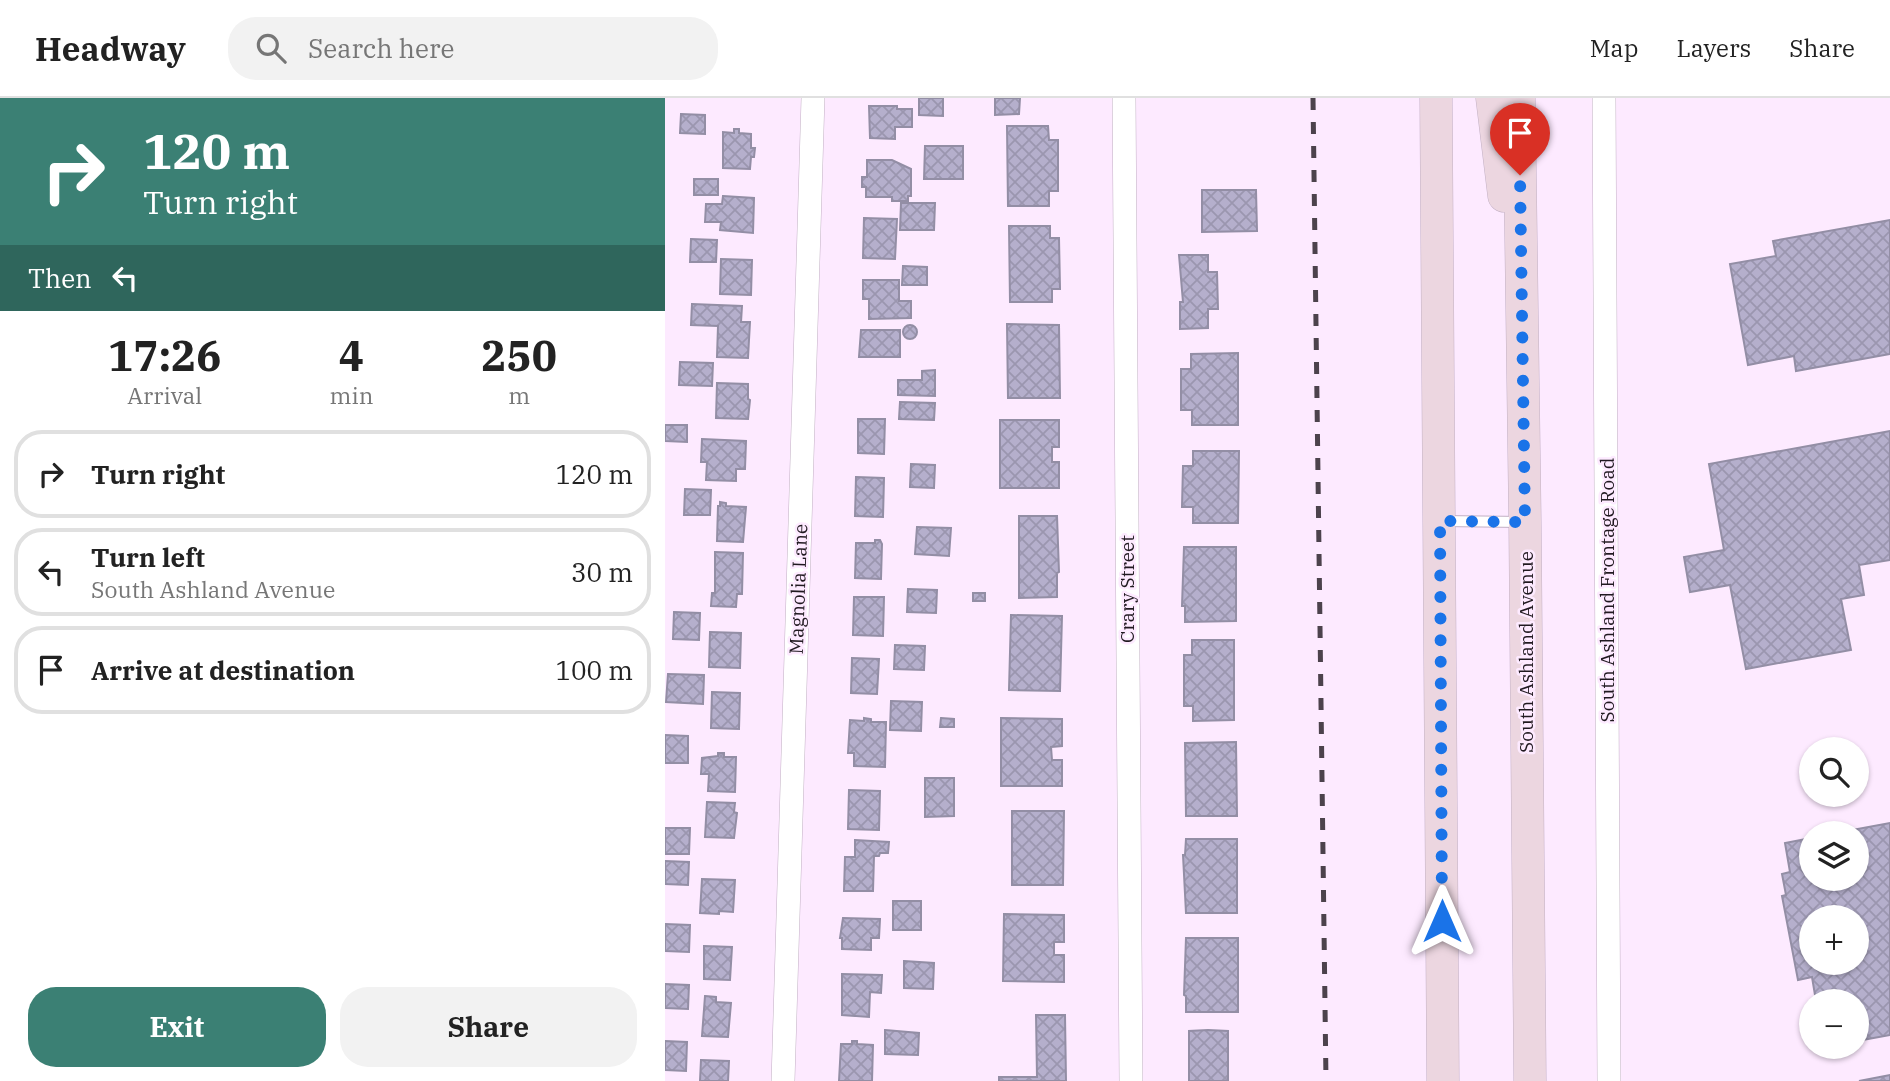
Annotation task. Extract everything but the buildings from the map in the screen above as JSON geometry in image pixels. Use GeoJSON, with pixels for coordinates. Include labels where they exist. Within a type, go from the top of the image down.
{"type":"FeatureCollection","features":[{"type":"Feature","properties":{"kind":"main road"},"geometry":{"type":"LineString","coordinates":[[1436,98],[1443,1081]]}},
{"type":"Feature","properties":{"kind":"main road"},"geometry":{"type":"LineString","coordinates":[[1492,98],[1499,161],[1522,304]]}},
{"type":"Feature","properties":{"kind":"main road","name":"South Ashland Avenue"},"geometry":{"type":"LineString","coordinates":[[1519,98],[1530,1081]]}},
{"type":"Feature","properties":{"kind":"street","name":"Magnolia Lane"},"geometry":{"type":"LineString","coordinates":[[783,1081],[813,98]]}},
{"type":"Feature","properties":{"kind":"street","name":"Crary Street"},"geometry":{"type":"LineString","coordinates":[[1124,98],[1131,1081]]}},
{"type":"Feature","properties":{"kind":"street","name":"South Ashland Frontage Road"},"geometry":{"type":"LineString","coordinates":[[1604,98],[1609,1081]]}},
{"type":"Feature","properties":{"kind":"lane"},"geometry":{"type":"LineString","coordinates":[[1440,521],[1525,522]]}},
{"type":"Feature","properties":{"kind":"railway"},"geometry":{"type":"LineString","coordinates":[[1313,98],[1326,1081]]}},
{"type":"Feature","properties":{"kind":"route"},"geometry":{"type":"LineString","coordinates":[[1442,921],[1440,521],[1525,522],[1520,175]]}}]}
